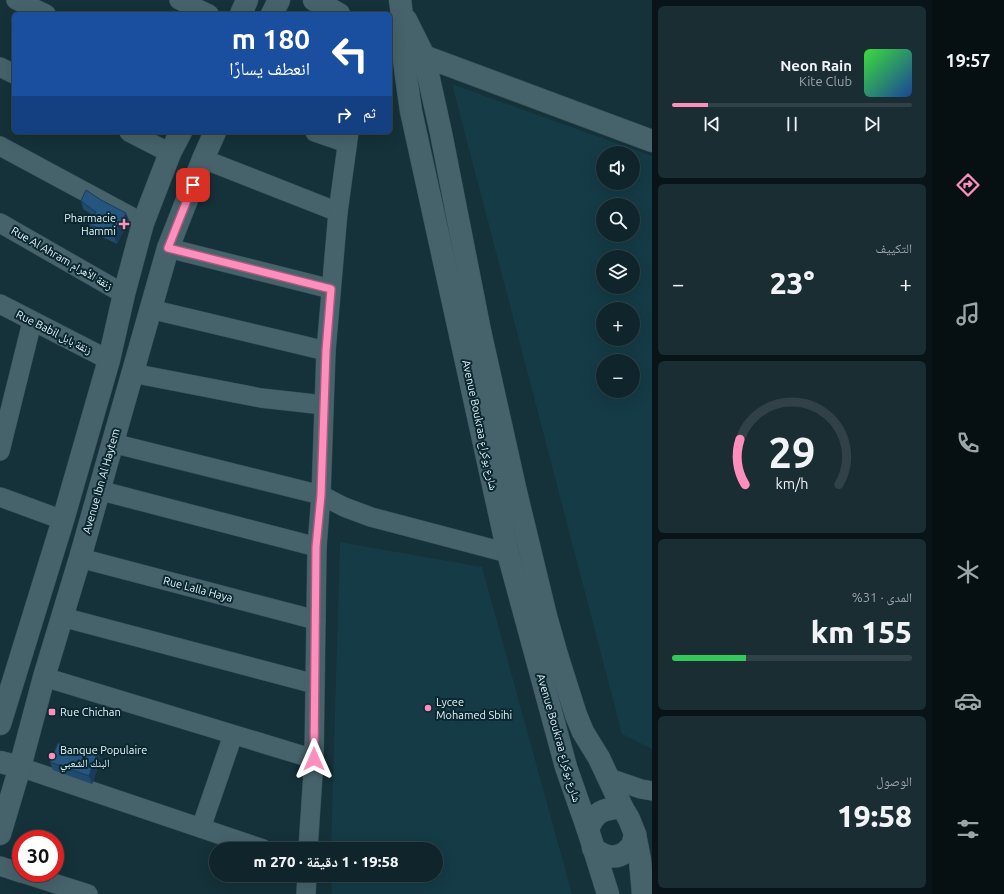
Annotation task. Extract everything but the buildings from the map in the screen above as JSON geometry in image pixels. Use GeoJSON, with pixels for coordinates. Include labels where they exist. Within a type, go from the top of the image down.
{"type":"FeatureCollection","features":[{"type":"Feature","properties":{"kind":"street"},"geometry":{"type":"LineString","coordinates":[[16,0],[42,12]]}},
{"type":"Feature","properties":{"kind":"street"},"geometry":{"type":"LineString","coordinates":[[179,0],[205,12]]}},
{"type":"Feature","properties":{"kind":"street"},"geometry":{"type":"LineString","coordinates":[[242,12],[247,0]]}},
{"type":"Feature","properties":{"kind":"street"},"geometry":{"type":"LineString","coordinates":[[273,12],[280,0]]}},
{"type":"Feature","properties":{"kind":"street"},"geometry":{"type":"LineString","coordinates":[[314,0],[335,12]]}},
{"type":"Feature","properties":{"kind":"street","name":"Avenue Boukraa شارع بوكراع"},"geometry":{"type":"LineString","coordinates":[[401,6],[397,45],[407,84],[411,111],[508,553],[566,768],[608,894]]}},
{"type":"Feature","properties":{"kind":"street","name":"Avenue Boukraa شارع بوكراع"},"geometry":{"type":"LineString","coordinates":[[401,6],[424,56],[441,133],[480,331],[516,492],[546,616],[576,715],[583,732],[599,758],[622,807]]}},
{"type":"Feature","properties":{"kind":"street"},"geometry":{"type":"LineString","coordinates":[[397,45],[652,141]]}},
{"type":"Feature","properties":{"kind":"street"},"geometry":{"type":"LineString","coordinates":[[0,67],[12,73]]}},
{"type":"Feature","properties":{"kind":"street"},"geometry":{"type":"LineString","coordinates":[[133,134],[170,153]]}},
{"type":"Feature","properties":{"kind":"street"},"geometry":{"type":"LineString","coordinates":[[0,724],[63,520],[109,360],[124,294],[143,223],[170,153],[180,134]]}},
{"type":"Feature","properties":{"kind":"street","name":"Avenue Ibn Al Haytem"},"geometry":{"type":"LineString","coordinates":[[0,834],[10,764],[44,677],[80,558],[98,490],[168,248],[214,134]]}},
{"type":"Feature","properties":{"kind":"street"},"geometry":{"type":"LineString","coordinates":[[308,842],[314,759],[316,547],[321,495],[326,351],[338,212],[348,137],[328,134]]}},
{"type":"Feature","properties":{"kind":"street"},"geometry":{"type":"LineString","coordinates":[[0,146],[143,223]]}},
{"type":"Feature","properties":{"kind":"street"},"geometry":{"type":"LineString","coordinates":[[203,159],[338,212]]}},
{"type":"Feature","properties":{"kind":"street","name":"Rue Al Ahram زنقة الأهرام"},"geometry":{"type":"LineString","coordinates":[[0,223],[124,294]]}},
{"type":"Feature","properties":{"kind":"street"},"geometry":{"type":"LineString","coordinates":[[168,248],[331,289]]}},
{"type":"Feature","properties":{"kind":"street","name":"Rue Babil زنقة بابل"},"geometry":{"type":"LineString","coordinates":[[0,304],[32,322],[109,360]]}},
{"type":"Feature","properties":{"kind":"street"},"geometry":{"type":"LineString","coordinates":[[150,309],[326,351]]}},
{"type":"Feature","properties":{"kind":"street"},"geometry":{"type":"LineString","coordinates":[[0,451],[8,384],[32,322]]}},
{"type":"Feature","properties":{"kind":"street"},"geometry":{"type":"LineString","coordinates":[[132,373],[261,398],[324,405]]}},
{"type":"Feature","properties":{"kind":"street"},"geometry":{"type":"LineString","coordinates":[[112,443],[321,495],[344,507],[371,517],[508,553]]}},
{"type":"Feature","properties":{"kind":"street"},"geometry":{"type":"LineString","coordinates":[[98,490],[316,547]]}},
{"type":"Feature","properties":{"kind":"street"},"geometry":{"type":"LineString","coordinates":[[0,497],[63,520]]}},
{"type":"Feature","properties":{"kind":"street","name":"Rue Lalla Haya"},"geometry":{"type":"LineString","coordinates":[[80,558],[316,620]]}},
{"type":"Feature","properties":{"kind":"street"},"geometry":{"type":"LineString","coordinates":[[62,616],[315,684]]}},
{"type":"Feature","properties":{"kind":"street"},"geometry":{"type":"LineString","coordinates":[[44,677],[314,759]]}},
{"type":"Feature","properties":{"kind":"street"},"geometry":{"type":"LineString","coordinates":[[201,828],[233,734]]}},
{"type":"Feature","properties":{"kind":"street"},"geometry":{"type":"LineString","coordinates":[[10,764],[242,842]]}},
{"type":"Feature","properties":{"kind":"street"},"geometry":{"type":"LineString","coordinates":[[609,778],[641,789],[652,791]]}},
{"type":"Feature","properties":{"kind":"street"},"geometry":{"type":"LineString","coordinates":[[635,834],[632,846],[624,854],[607,856],[599,853],[590,839],[590,822],[594,816],[601,811],[610,808],[622,807],[629,819],[648,863],[643,893]]}},
{"type":"Feature","properties":{"kind":"street"},"geometry":{"type":"LineString","coordinates":[[0,866],[12,870]]}},
{"type":"Feature","properties":{"kind":"street"},"geometry":{"type":"LineString","coordinates":[[50,882],[88,894]]}},
{"type":"Feature","properties":{"kind":"street"},"geometry":{"type":"LineString","coordinates":[[306,882],[306,894]]}},
{"type":"Feature","properties":{"kind":"shaded area"},"geometry":{"type":"Polygon","coordinates":[[[452,84],[624,146],[596,146],[596,190],[640,190],[640,152],[652,156],[652,749],[622,734],[452,84]]]}},
{"type":"Feature","properties":{"kind":"shaded area","name":"Lycee Mohamed Sbihi"},"geometry":{"type":"Polygon","coordinates":[[[340,542],[482,567],[572,894],[332,894],[331,882],[443,882],[443,842],[331,842],[340,542]]]}},
{"type":"Feature","properties":{"kind":"place","name":"Pharmacie Hammi"},"geometry":{"type":"Point","coordinates":[124,224]}},
{"type":"Feature","properties":{"kind":"place","name":"Lycee Mohamed Sbihi"},"geometry":{"type":"Point","coordinates":[428,708]}},
{"type":"Feature","properties":{"kind":"place","name":"Rue Chichan"},"geometry":{"type":"Point","coordinates":[52,712]}},
{"type":"Feature","properties":{"kind":"place","name":"Banque Populaire البنك الشعبي"},"geometry":{"type":"Point","coordinates":[52,756]}},
{"type":"Feature","properties":{"kind":"route"},"geometry":{"type":"LineString","coordinates":[[193,185],[168,248],[331,289],[326,351],[321,495],[316,547],[314,759]]}}]}
